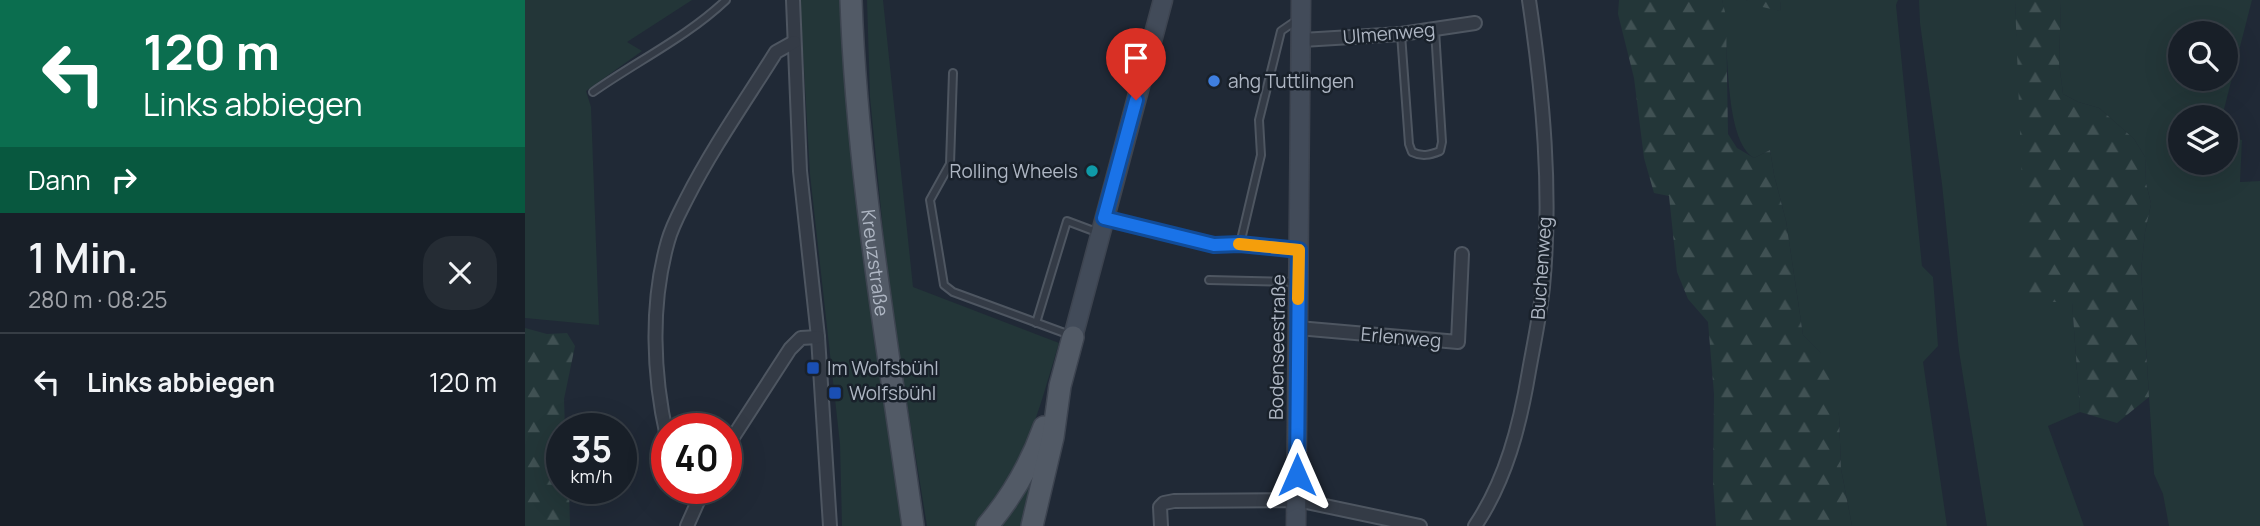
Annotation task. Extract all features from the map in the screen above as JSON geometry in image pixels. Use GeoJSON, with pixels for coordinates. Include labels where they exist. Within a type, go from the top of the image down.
{"type":"FeatureCollection","features":[{"type":"Feature","properties":{"kind":"main road","name":"Kreuzstraße"},"geometry":{"type":"LineString","coordinates":[[851,0],[859,123],[869,213],[913,526]]}},
{"type":"Feature","properties":{"kind":"main road"},"geometry":{"type":"LineString","coordinates":[[987,526],[1016,486],[1035,450],[1060,386],[1073,337]]}},
{"type":"Feature","properties":{"kind":"main road"},"geometry":{"type":"LineString","coordinates":[[1032,526],[1053,438],[1060,386]]}},
{"type":"Feature","properties":{"kind":"street"},"geometry":{"type":"LineString","coordinates":[[793,0],[800,171],[818,337],[830,526]]}},
{"type":"Feature","properties":{"kind":"street"},"geometry":{"type":"LineString","coordinates":[[1073,337],[1164,0]]}},
{"type":"Feature","properties":{"kind":"street","name":"Buchenweg"},"geometry":{"type":"LineString","coordinates":[[1475,526],[1484,514],[1509,458],[1525,394],[1543,284],[1546,207],[1544,131],[1540,74],[1529,0]]}},
{"type":"Feature","properties":{"kind":"street","name":"Bodenseestraße"},"geometry":{"type":"LineString","coordinates":[[1296,526],[1302,9]]}},
{"type":"Feature","properties":{"kind":"street","name":"Ulmenweg"},"geometry":{"type":"LineString","coordinates":[[1302,40],[1401,34],[1475,23]]}},
{"type":"Feature","properties":{"kind":"street"},"geometry":{"type":"LineString","coordinates":[[662,413],[656,342],[660,275],[668,239],[701,171],[776,52],[794,42]]}},
{"type":"Feature","properties":{"kind":"street","name":"Erlenweg"},"geometry":{"type":"LineString","coordinates":[[1298,328],[1458,342],[1462,254]]}},
{"type":"Feature","properties":{"kind":"street"},"geometry":{"type":"LineString","coordinates":[[742,423],[790,349],[801,338],[818,337]]}},
{"type":"Feature","properties":{"kind":"street"},"geometry":{"type":"LineString","coordinates":[[1161,526],[1160,507],[1164,503],[1174,501],[1297,500],[1420,526]]}},
{"type":"Feature","properties":{"kind":"street"},"geometry":{"type":"LineString","coordinates":[[687,526],[697,504]]}},
{"type":"Feature","properties":{"kind":"lane"},"geometry":{"type":"LineString","coordinates":[[593,92],[691,29],[726,0]]}},
{"type":"Feature","properties":{"kind":"lane"},"geometry":{"type":"LineString","coordinates":[[1240,244],[1261,155],[1259,120],[1281,31],[1302,9]]}},
{"type":"Feature","properties":{"kind":"lane"},"geometry":{"type":"LineString","coordinates":[[1401,34],[1409,144],[1412,152],[1418,155],[1431,155],[1440,151],[1442,142],[1434,30]]}},
{"type":"Feature","properties":{"kind":"lane"},"geometry":{"type":"LineString","coordinates":[[953,73],[950,164],[930,200],[944,285],[953,292],[1073,337]]}},
{"type":"Feature","properties":{"kind":"lane"},"geometry":{"type":"LineString","coordinates":[[1037,324],[1067,221],[1214,245],[1240,244],[1299,250]]}},
{"type":"Feature","properties":{"kind":"lane"},"geometry":{"type":"LineString","coordinates":[[1209,280],[1298,282]]}},
{"type":"Feature","properties":{"kind":"green space"},"geometry":{"type":"Polygon","coordinates":[[[525,0],[692,0],[627,42],[642,51],[586,91],[591,107],[599,325],[525,318],[525,0]]]}},
{"type":"Feature","properties":{"kind":"green space"},"geometry":{"type":"Polygon","coordinates":[[[800,0],[842,0],[866,257],[902,526],[842,526],[840,444],[810,174],[800,0]]]}},
{"type":"Feature","properties":{"kind":"green space"},"geometry":{"type":"Polygon","coordinates":[[[867,0],[883,0],[913,287],[1059,343],[1018,462],[993,505],[976,526],[927,526],[889,292],[870,97],[867,0]]]}},
{"type":"Feature","properties":{"kind":"green space"},"geometry":{"type":"Polygon","coordinates":[[[1619,0],[1722,0],[1726,16],[1728,134],[1737,148],[1754,158],[1770,150],[1786,221],[1803,335],[1820,352],[1832,375],[1839,416],[1841,469],[1852,526],[1716,526],[1713,482],[1714,394],[1708,322],[1688,299],[1677,272],[1669,196],[1654,193],[1644,158],[1634,78],[1618,14],[1619,0]]]}},
{"type":"Feature","properties":{"kind":"green space"},"geometry":{"type":"Polygon","coordinates":[[[1722,0],[1746,0],[1780,11],[1781,0],[1898,0],[1896,5],[1922,266],[1933,277],[1938,346],[1923,362],[1947,526],[1852,526],[1841,469],[1839,416],[1820,352],[1803,335],[1786,221],[1770,150],[1754,158],[1744,147],[1737,130],[1729,85],[1722,0]]]}},
{"type":"Feature","properties":{"kind":"green space"},"geometry":{"type":"Polygon","coordinates":[[[1746,0],[1781,0],[1780,11],[1758,6],[1746,0]]]}},
{"type":"Feature","properties":{"kind":"green space"},"geometry":{"type":"Polygon","coordinates":[[[1919,0],[2015,0],[2031,302],[2072,301],[2080,412],[2048,426],[2084,526],[1987,526],[1959,351],[1919,0]]]}},
{"type":"Feature","properties":{"kind":"green space"},"geometry":{"type":"Polygon","coordinates":[[[2015,0],[2061,0],[2059,63],[2063,94],[2099,108],[2134,139],[2145,157],[2146,183],[2151,204],[2141,271],[2149,397],[2117,423],[2080,412],[2072,302],[2030,302],[2025,265],[2015,0]]]}},
{"type":"Feature","properties":{"kind":"green space"},"geometry":{"type":"Polygon","coordinates":[[[2061,0],[2252,0],[2238,55],[2238,21],[2168,21],[2168,91],[2229,91],[2225,105],[2168,105],[2168,175],[2238,175],[2238,139],[2242,140],[2240,182],[2260,181],[2260,526],[2169,526],[2163,494],[2154,474],[2141,271],[2151,204],[2146,183],[2145,157],[2134,139],[2099,108],[2063,94],[2059,63],[2061,0]]]}},
{"type":"Feature","properties":{"kind":"green space"},"geometry":{"type":"Polygon","coordinates":[[[525,328],[547,334],[567,333],[575,346],[564,399],[564,413],[546,413],[546,504],[569,504],[570,526],[525,526],[525,328]]]}},
{"type":"Feature","properties":{"kind":"green space"},"geometry":{"type":"Polygon","coordinates":[[[1026,486],[1033,486],[1024,526],[999,526],[1026,486]]]}},
{"type":"Feature","properties":{"kind":"slow traffic"},"geometry":{"type":"LineString","coordinates":[[1239,244],[1299,250],[1298,299]]}},
{"type":"Feature","properties":{"kind":"place","name":"ahg Tuttlingen"},"geometry":{"type":"Point","coordinates":[1214,81]}},
{"type":"Feature","properties":{"kind":"place","name":"Rolling Wheels"},"geometry":{"type":"Point","coordinates":[1092,171]}},
{"type":"Feature","properties":{"kind":"place","name":"Im Wolfsbühl"},"geometry":{"type":"Point","coordinates":[813,368]}},
{"type":"Feature","properties":{"kind":"place","name":"Wolfsbühl"},"geometry":{"type":"Point","coordinates":[835,393]}},
{"type":"Feature","properties":{"kind":"route"},"geometry":{"type":"LineString","coordinates":[[1136,100],[1104,218],[1214,245],[1240,244],[1299,250],[1297,475]]}}]}
